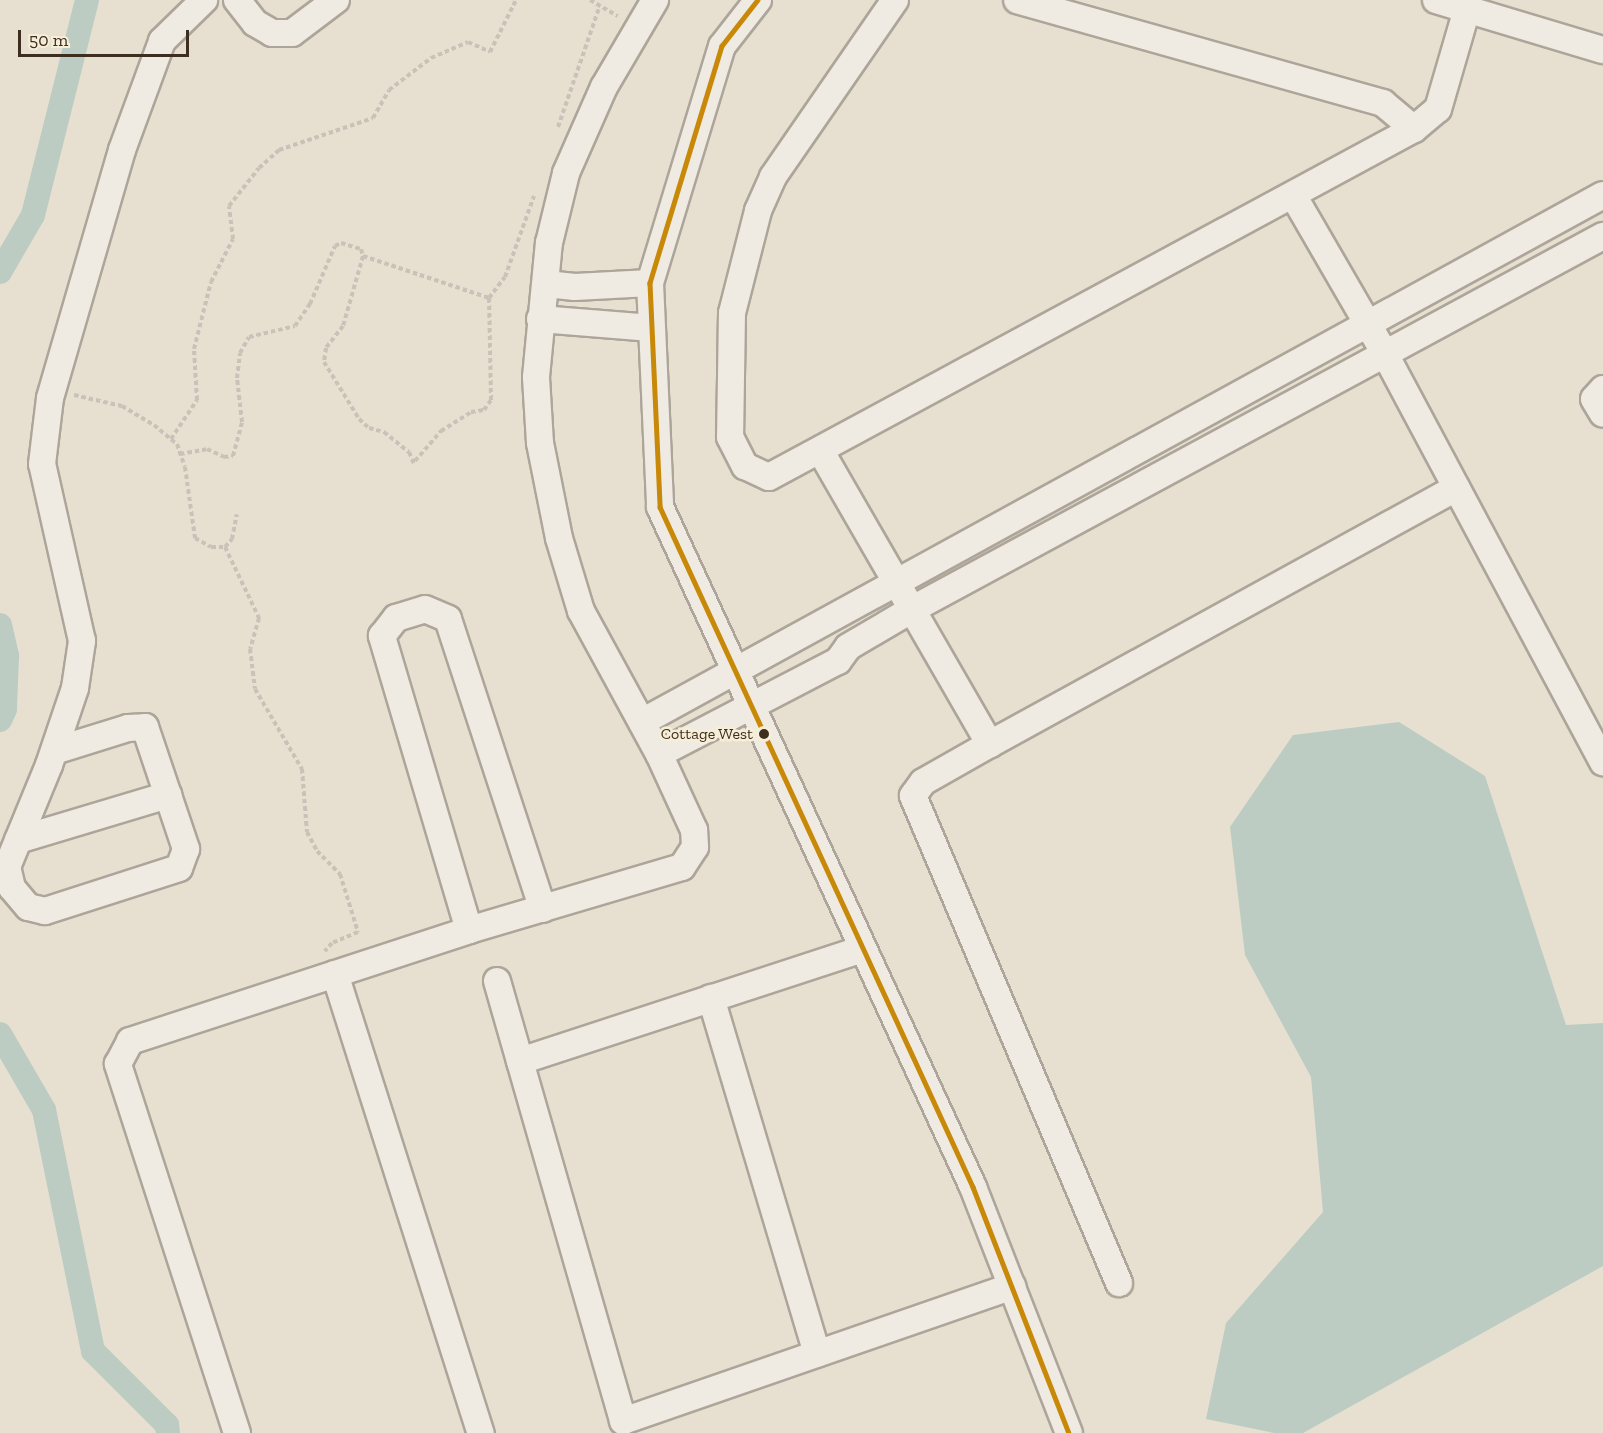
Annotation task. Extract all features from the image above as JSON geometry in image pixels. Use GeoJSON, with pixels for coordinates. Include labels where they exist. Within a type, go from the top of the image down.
{"type":"FeatureCollection","features":[{"type":"Feature","properties":{"kind":"street"},"geometry":{"type":"LineString","coordinates":[[54,751],[128,728],[145,727],[186,849],[179,868],[45,911],[28,907],[12,888],[7,867],[54,751],[75,688],[82,640],[42,464],[52,391],[122,150],[162,41],[204,0]]}},
{"type":"Feature","properties":{"kind":"street"},"geometry":{"type":"LineString","coordinates":[[237,0],[255,23],[272,33],[292,33],[336,0]]}},
{"type":"Feature","properties":{"kind":"street"},"geometry":{"type":"LineString","coordinates":[[237,1433],[118,1064],[130,1041],[469,930],[682,867],[694,847],[694,830],[659,754],[581,611],[559,538],[540,443],[536,377],[549,243],[566,173],[604,87],[655,0]]}},
{"type":"Feature","properties":{"kind":"street"},"geometry":{"type":"LineString","coordinates":[[758,0],[722,46],[650,283],[660,507],[750,708],[974,1187],[1069,1433]]}},
{"type":"Feature","properties":{"kind":"street"},"geometry":{"type":"LineString","coordinates":[[895,0],[773,177],[758,211],[732,313],[730,437],[745,466],[769,477],[1414,129],[1438,109],[1467,9]]}},
{"type":"Feature","properties":{"kind":"street"},"geometry":{"type":"LineString","coordinates":[[1017,0],[1383,103],[1414,129]]}},
{"type":"Feature","properties":{"kind":"street"},"geometry":{"type":"LineString","coordinates":[[1436,0],[1603,50]]}},
{"type":"Feature","properties":{"kind":"street"},"geometry":{"type":"LineString","coordinates":[[1293,195],[1385,354],[1603,762]]}},
{"type":"Feature","properties":{"kind":"street"},"geometry":{"type":"LineString","coordinates":[[642,722],[681,702],[733,670],[1603,195]]}},
{"type":"Feature","properties":{"kind":"street"},"geometry":{"type":"LineString","coordinates":[[659,754],[697,732],[750,708],[838,661],[848,647],[911,610],[1603,236]]}},
{"type":"Feature","properties":{"kind":"street"},"geometry":{"type":"LineString","coordinates":[[546,284],[593,286],[650,283]]}},
{"type":"Feature","properties":{"kind":"street"},"geometry":{"type":"LineString","coordinates":[[589,323],[593,286]]}},
{"type":"Feature","properties":{"kind":"street"},"geometry":{"type":"LineString","coordinates":[[540,319],[652,328]]}},
{"type":"Feature","properties":{"kind":"street"},"geometry":{"type":"LineString","coordinates":[[1603,389],[1594,399],[1603,414]]}},
{"type":"Feature","properties":{"kind":"street"},"geometry":{"type":"LineString","coordinates":[[820,450],[990,744]]}},
{"type":"Feature","properties":{"kind":"street"},"geometry":{"type":"LineString","coordinates":[[1119,1283],[913,796],[923,782],[1456,488]]}},
{"type":"Feature","properties":{"kind":"street"},"geometry":{"type":"LineString","coordinates":[[469,930],[382,636],[396,618],[425,609],[448,619],[543,909]]}},
{"type":"Feature","properties":{"kind":"street"},"geometry":{"type":"LineString","coordinates":[[681,702],[697,732]]}},
{"type":"Feature","properties":{"kind":"street"},"geometry":{"type":"LineString","coordinates":[[18,840],[168,795]]}},
{"type":"Feature","properties":{"kind":"street"},"geometry":{"type":"LineString","coordinates":[[520,1061],[862,949]]}},
{"type":"Feature","properties":{"kind":"street"},"geometry":{"type":"LineString","coordinates":[[335,974],[481,1433]]}},
{"type":"Feature","properties":{"kind":"street"},"geometry":{"type":"LineString","coordinates":[[497,981],[623,1421],[1012,1286]]}},
{"type":"Feature","properties":{"kind":"street"},"geometry":{"type":"LineString","coordinates":[[711,998],[817,1354]]}},
{"type":"Feature","properties":{"kind":"path"},"geometry":{"type":"LineString","coordinates":[[171,439],[197,400],[194,349],[211,282],[233,240],[229,206],[259,168],[279,150],[373,118],[388,90],[431,58],[468,42],[490,52],[516,0]]}},
{"type":"Feature","properties":{"kind":"path"},"geometry":{"type":"LineString","coordinates":[[590,0],[599,8],[639,26]]}},
{"type":"Feature","properties":{"kind":"path"},"geometry":{"type":"LineString","coordinates":[[556,132],[599,8]]}},
{"type":"Feature","properties":{"kind":"path"},"geometry":{"type":"LineString","coordinates":[[180,454],[207,449],[232,456],[241,434],[243,414],[237,363],[249,337],[295,326],[310,304],[335,246],[354,244],[361,249],[363,256],[343,326],[326,348],[324,363],[359,419],[369,428],[384,432],[415,464],[441,431],[471,412],[484,410],[491,400],[489,298],[505,277],[537,188]]}},
{"type":"Feature","properties":{"kind":"path"},"geometry":{"type":"LineString","coordinates":[[363,256],[489,298]]}},
{"type":"Feature","properties":{"kind":"path"},"geometry":{"type":"LineString","coordinates":[[52,391],[122,406],[171,439],[180,454],[195,538],[211,547],[225,547],[232,539],[237,514]]}},
{"type":"Feature","properties":{"kind":"path"},"geometry":{"type":"LineString","coordinates":[[225,547],[259,618],[250,649],[255,689],[302,769],[307,832],[316,851],[340,874],[358,932],[332,944],[313,965],[305,984]]}},
{"type":"Feature","properties":{"kind":"shaded area"},"geometry":{"type":"Polygon","coordinates":[[[1399,722],[1485,776],[1566,1025],[1603,1023],[1603,1266],[1303,1433],[1274,1433],[1206,1419],[1226,1323],[1323,1212],[1311,1077],[1245,955],[1230,827],[1293,735],[1399,722]]]}},
{"type":"Feature","properties":{"kind":"waterway"},"geometry":{"type":"LineString","coordinates":[[0,272],[33,215],[87,0]]}},
{"type":"Feature","properties":{"kind":"waterway"},"geometry":{"type":"LineString","coordinates":[[0,625],[7,656],[5,709],[0,720]]}},
{"type":"Feature","properties":{"kind":"waterway"},"geometry":{"type":"LineString","coordinates":[[0,1034],[44,1110],[93,1351],[167,1425],[168,1433]]}},
{"type":"Feature","properties":{"kind":"transit line"},"geometry":{"type":"LineString","coordinates":[[758,0],[722,46],[650,283],[660,507],[973,1187],[1069,1433]]}},
{"type":"Feature","properties":{"kind":"place","name":"Cottage West"},"geometry":{"type":"Point","coordinates":[764,734]}}]}
